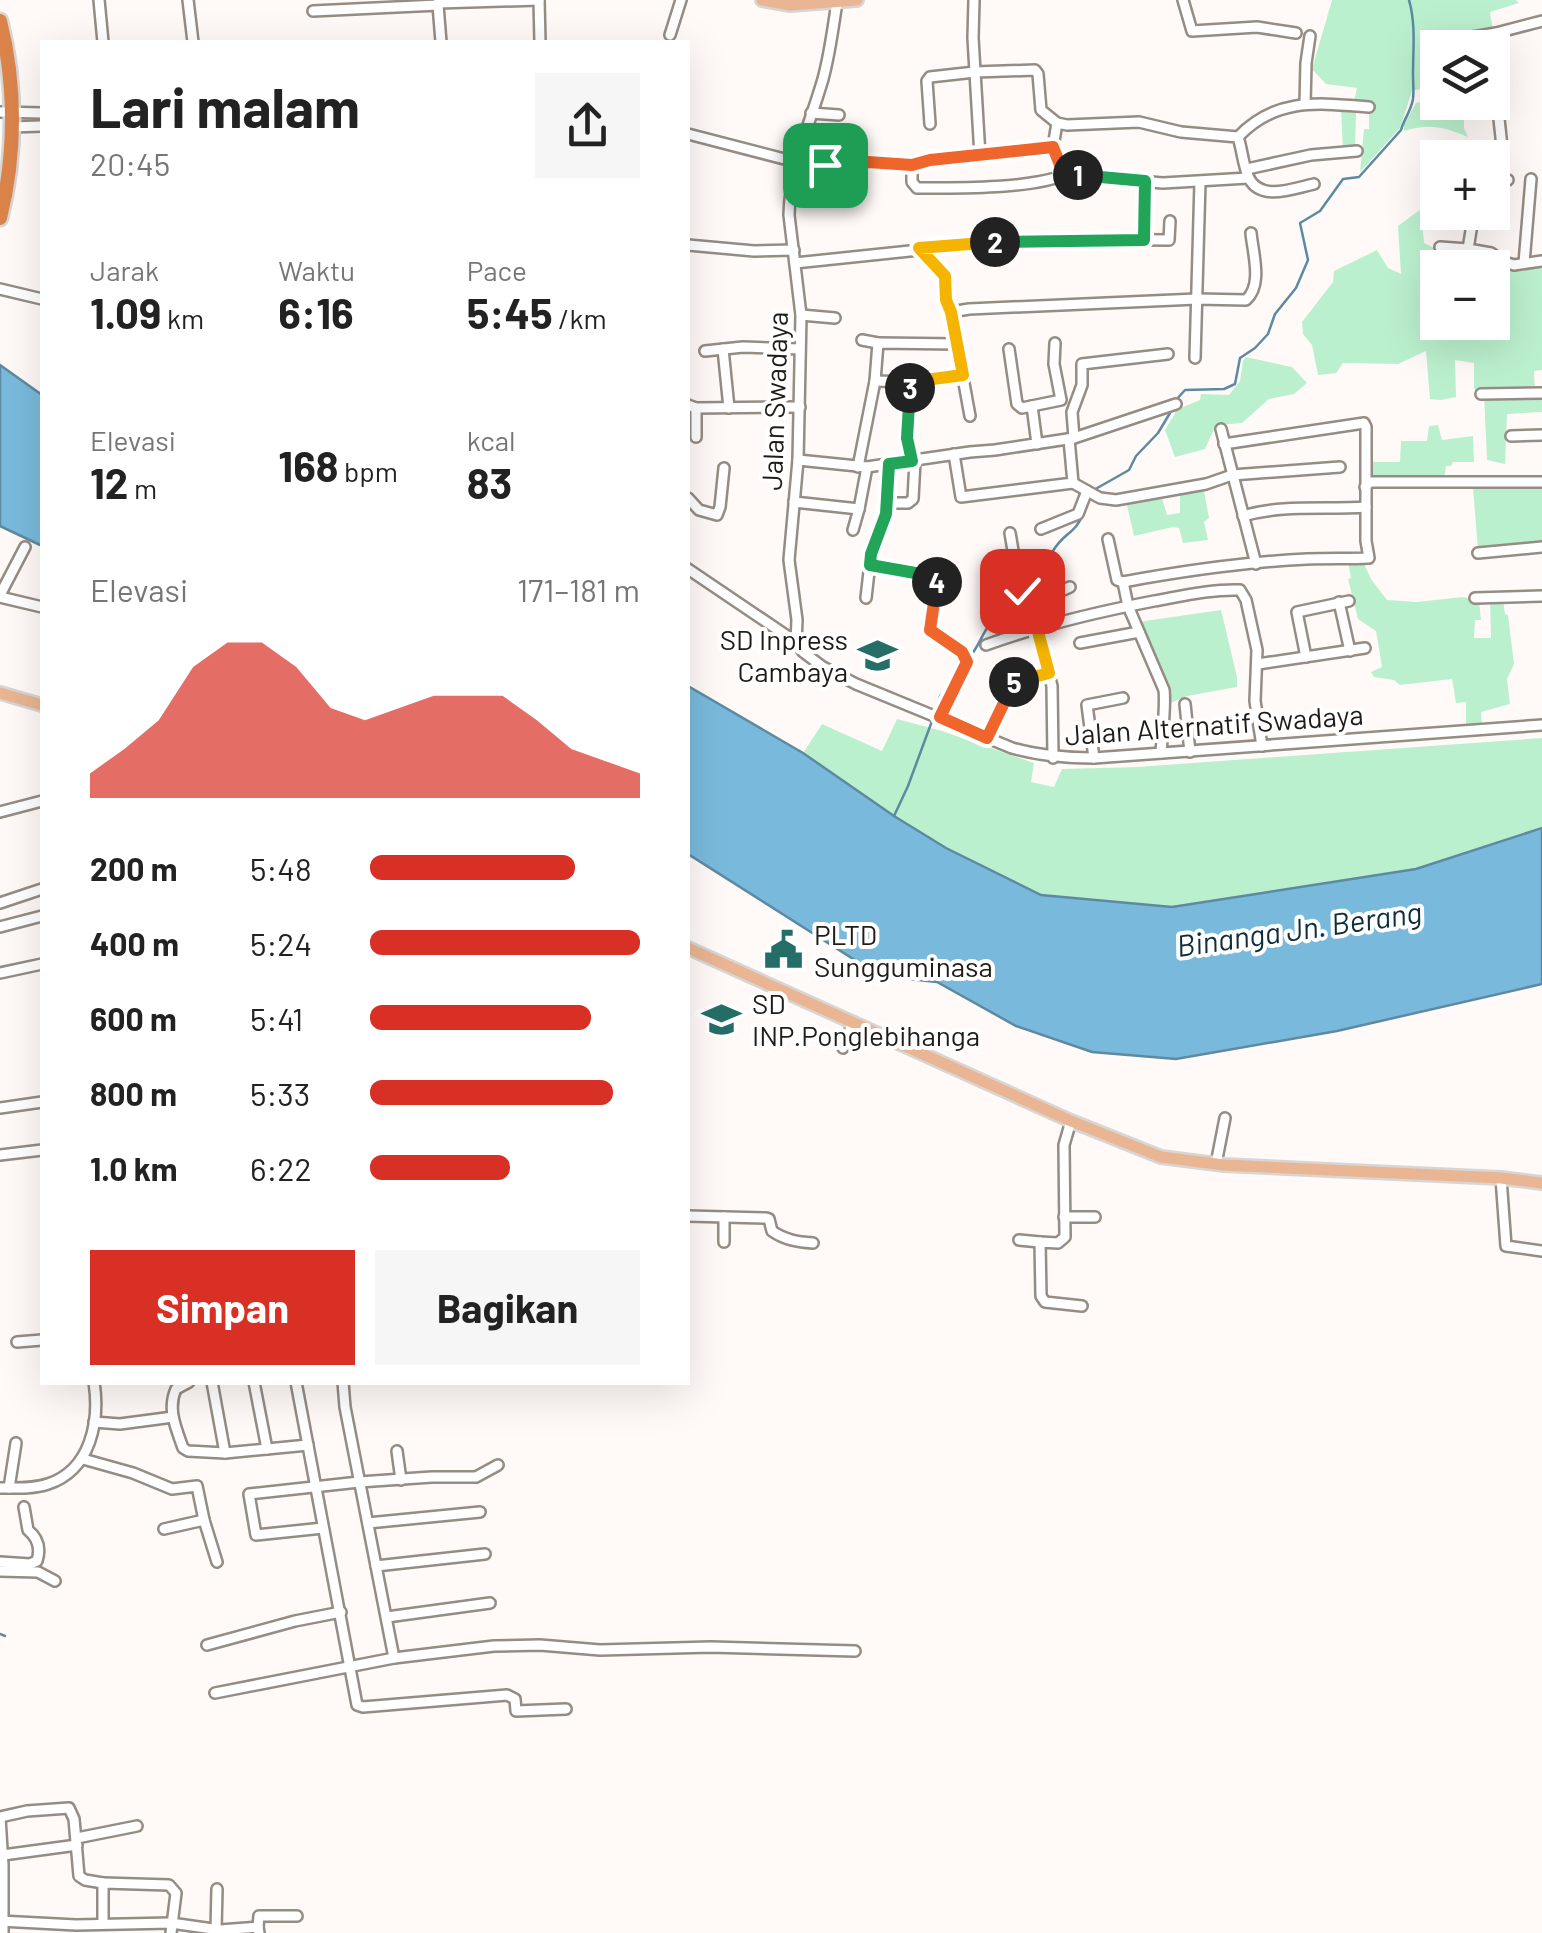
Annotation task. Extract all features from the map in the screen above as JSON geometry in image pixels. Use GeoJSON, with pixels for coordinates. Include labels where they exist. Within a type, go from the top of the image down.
{"type":"FeatureCollection","features":[{"type":"Feature","properties":{"kind":"highway"},"geometry":{"type":"LineString","coordinates":[[0,20],[9,66],[6,196],[0,218]]}},
{"type":"Feature","properties":{"kind":"main road"},"geometry":{"type":"LineString","coordinates":[[762,0],[790,5],[858,0]]}},
{"type":"Feature","properties":{"kind":"main road"},"geometry":{"type":"LineString","coordinates":[[0,692],[40,705]]}},
{"type":"Feature","properties":{"kind":"main road"},"geometry":{"type":"LineString","coordinates":[[690,949],[852,1026],[1070,1122],[1160,1156],[1216,1164],[1542,1183]]}},
{"type":"Feature","properties":{"kind":"street"},"geometry":{"type":"LineString","coordinates":[[99,0],[103,40]]}},
{"type":"Feature","properties":{"kind":"street"},"geometry":{"type":"LineString","coordinates":[[188,0],[193,40]]}},
{"type":"Feature","properties":{"kind":"street"},"geometry":{"type":"LineString","coordinates":[[313,11],[381,4],[539,0],[540,40]]}},
{"type":"Feature","properties":{"kind":"street"},"geometry":{"type":"LineString","coordinates":[[670,35],[681,0]]}},
{"type":"Feature","properties":{"kind":"street"},"geometry":{"type":"LineString","coordinates":[[974,0],[980,156]]}},
{"type":"Feature","properties":{"kind":"street"},"geometry":{"type":"LineString","coordinates":[[1183,0],[1192,31],[1257,27],[1296,33]]}},
{"type":"Feature","properties":{"kind":"street"},"geometry":{"type":"LineString","coordinates":[[438,2],[441,40]]}},
{"type":"Feature","properties":{"kind":"street","name":"Jalan Swadaya"},"geometry":{"type":"LineString","coordinates":[[796,642],[789,560],[798,460],[801,316],[789,215],[796,162],[829,52],[837,2]]}},
{"type":"Feature","properties":{"kind":"street"},"geometry":{"type":"LineString","coordinates":[[1508,30],[1542,21]]}},
{"type":"Feature","properties":{"kind":"street"},"geometry":{"type":"LineString","coordinates":[[1305,104],[1310,36]]}},
{"type":"Feature","properties":{"kind":"street"},"geometry":{"type":"LineString","coordinates":[[930,124],[928,79],[975,72],[1034,70],[1038,74],[1040,110],[1057,123],[1067,125],[1138,122],[1181,132],[1238,137],[1262,116],[1282,108],[1305,104],[1369,107]]}},
{"type":"Feature","properties":{"kind":"street"},"geometry":{"type":"LineString","coordinates":[[8,117],[40,113]]}},
{"type":"Feature","properties":{"kind":"street"},"geometry":{"type":"LineString","coordinates":[[811,113],[839,115]]}},
{"type":"Feature","properties":{"kind":"street"},"geometry":{"type":"LineString","coordinates":[[8,117],[40,125]]}},
{"type":"Feature","properties":{"kind":"street"},"geometry":{"type":"LineString","coordinates":[[1057,123],[1053,147],[1064,175]]}},
{"type":"Feature","properties":{"kind":"street"},"geometry":{"type":"LineString","coordinates":[[690,135],[796,162],[825,165],[912,165],[1053,147]]}},
{"type":"Feature","properties":{"kind":"street"},"geometry":{"type":"LineString","coordinates":[[1238,137],[1248,173],[1260,188],[1279,192],[1314,184]]}},
{"type":"Feature","properties":{"kind":"street"},"geometry":{"type":"LineString","coordinates":[[912,165],[916,188],[1021,183],[1064,175],[1200,182],[1311,155],[1358,151]]}},
{"type":"Feature","properties":{"kind":"street"},"geometry":{"type":"LineString","coordinates":[[1524,264],[1531,180]]}},
{"type":"Feature","properties":{"kind":"street"},"geometry":{"type":"LineString","coordinates":[[1144,240],[1145,181]]}},
{"type":"Feature","properties":{"kind":"street"},"geometry":{"type":"LineString","coordinates":[[1195,358],[1200,182]]}},
{"type":"Feature","properties":{"kind":"street"},"geometry":{"type":"LineString","coordinates":[[795,263],[919,248],[1047,240],[1169,240],[1170,221]]}},
{"type":"Feature","properties":{"kind":"street"},"geometry":{"type":"LineString","coordinates":[[1440,247],[1468,250],[1471,230]]}},
{"type":"Feature","properties":{"kind":"street"},"geometry":{"type":"LineString","coordinates":[[951,312],[1196,299],[1246,300],[1256,285],[1251,233]]}},
{"type":"Feature","properties":{"kind":"street"},"geometry":{"type":"LineString","coordinates":[[690,245],[794,250]]}},
{"type":"Feature","properties":{"kind":"street"},"geometry":{"type":"LineString","coordinates":[[919,248],[944,274],[970,416]]}},
{"type":"Feature","properties":{"kind":"street"},"geometry":{"type":"LineString","coordinates":[[1510,264],[1542,261]]}},
{"type":"Feature","properties":{"kind":"street"},"geometry":{"type":"LineString","coordinates":[[0,289],[40,299]]}},
{"type":"Feature","properties":{"kind":"street"},"geometry":{"type":"LineString","coordinates":[[801,316],[835,318]]}},
{"type":"Feature","properties":{"kind":"street"},"geometry":{"type":"LineString","coordinates":[[862,340],[878,344],[957,344]]}},
{"type":"Feature","properties":{"kind":"street"},"geometry":{"type":"LineString","coordinates":[[1009,349],[1018,406],[1032,406],[1061,400],[1054,364],[1055,342]]}},
{"type":"Feature","properties":{"kind":"street"},"geometry":{"type":"LineString","coordinates":[[853,530],[859,509],[878,344]]}},
{"type":"Feature","properties":{"kind":"street"},"geometry":{"type":"LineString","coordinates":[[705,352],[744,347],[800,350]]}},
{"type":"Feature","properties":{"kind":"street"},"geometry":{"type":"LineString","coordinates":[[724,349],[729,408]]}},
{"type":"Feature","properties":{"kind":"street"},"geometry":{"type":"LineString","coordinates":[[1073,483],[1072,412],[1081,390],[1082,364],[1168,354]]}},
{"type":"Feature","properties":{"kind":"street"},"geometry":{"type":"LineString","coordinates":[[875,381],[910,382],[963,375]]}},
{"type":"Feature","properties":{"kind":"street"},"geometry":{"type":"LineString","coordinates":[[888,502],[913,500],[913,461],[907,438],[910,382]]}},
{"type":"Feature","properties":{"kind":"street"},"geometry":{"type":"LineString","coordinates":[[1481,394],[1542,392]]}},
{"type":"Feature","properties":{"kind":"street"},"geometry":{"type":"LineString","coordinates":[[798,460],[862,467],[1037,444],[1071,438],[1176,404]]}},
{"type":"Feature","properties":{"kind":"street"},"geometry":{"type":"LineString","coordinates":[[1032,406],[1037,444]]}},
{"type":"Feature","properties":{"kind":"street"},"geometry":{"type":"LineString","coordinates":[[696,437],[692,407],[800,407]]}},
{"type":"Feature","properties":{"kind":"street"},"geometry":{"type":"LineString","coordinates":[[1108,540],[1114,575],[1122,582],[1256,564],[1369,558],[1364,423],[1224,444]]}},
{"type":"Feature","properties":{"kind":"street"},"geometry":{"type":"LineString","coordinates":[[1221,430],[1256,564]]}},
{"type":"Feature","properties":{"kind":"street"},"geometry":{"type":"LineString","coordinates":[[1511,436],[1542,435]]}},
{"type":"Feature","properties":{"kind":"street"},"geometry":{"type":"LineString","coordinates":[[954,454],[961,497],[1073,483],[1103,499],[1116,500],[1206,484],[1232,475],[1340,467]]}},
{"type":"Feature","properties":{"kind":"street"},"geometry":{"type":"LineString","coordinates":[[866,598],[871,554],[888,502],[889,464]]}},
{"type":"Feature","properties":{"kind":"street"},"geometry":{"type":"LineString","coordinates":[[690,500],[699,510],[717,515],[724,468]]}},
{"type":"Feature","properties":{"kind":"street"},"geometry":{"type":"LineString","coordinates":[[1365,487],[1370,482],[1542,482]]}},
{"type":"Feature","properties":{"kind":"street"},"geometry":{"type":"LineString","coordinates":[[1041,529],[1078,514],[1088,491]]}},
{"type":"Feature","properties":{"kind":"street"},"geometry":{"type":"LineString","coordinates":[[794,502],[859,509]]}},
{"type":"Feature","properties":{"kind":"street"},"geometry":{"type":"LineString","coordinates":[[1242,516],[1269,509],[1366,507]]}},
{"type":"Feature","properties":{"kind":"street"},"geometry":{"type":"LineString","coordinates":[[1010,533],[1018,580],[1049,673],[1054,758]]}},
{"type":"Feature","properties":{"kind":"street"},"geometry":{"type":"LineString","coordinates":[[25,547],[0,596],[40,607]]}},
{"type":"Feature","properties":{"kind":"street"},"geometry":{"type":"LineString","coordinates":[[1478,554],[1542,548]]}},
{"type":"Feature","properties":{"kind":"street"},"geometry":{"type":"LineString","coordinates":[[870,565],[938,577],[930,630],[962,652],[967,662],[940,717]]}},
{"type":"Feature","properties":{"kind":"street","name":"Jalan Alternatif Swadaya"},"geometry":{"type":"LineString","coordinates":[[690,570],[838,675],[1012,748],[1054,758],[1190,752],[1542,725]]}},
{"type":"Feature","properties":{"kind":"street"},"geometry":{"type":"LineString","coordinates":[[1122,582],[1165,698],[1161,753]]}},
{"type":"Feature","properties":{"kind":"street"},"geometry":{"type":"LineString","coordinates":[[1028,605],[1070,587]]}},
{"type":"Feature","properties":{"kind":"street"},"geometry":{"type":"LineString","coordinates":[[986,645],[1128,606],[1188,594],[1240,590],[1255,635],[1255,702],[1262,746]]}},
{"type":"Feature","properties":{"kind":"street"},"geometry":{"type":"LineString","coordinates":[[1475,598],[1542,596]]}},
{"type":"Feature","properties":{"kind":"street"},"geometry":{"type":"LineString","coordinates":[[1306,657],[1297,612],[1344,601],[1350,651]]}},
{"type":"Feature","properties":{"kind":"street"},"geometry":{"type":"LineString","coordinates":[[1080,642],[1138,632]]}},
{"type":"Feature","properties":{"kind":"street"},"geometry":{"type":"LineString","coordinates":[[1258,664],[1365,648]]}},
{"type":"Feature","properties":{"kind":"street"},"geometry":{"type":"LineString","coordinates":[[987,738],[1016,680],[1049,673]]}},
{"type":"Feature","properties":{"kind":"street"},"geometry":{"type":"LineString","coordinates":[[1094,758],[1087,705],[1123,698]]}},
{"type":"Feature","properties":{"kind":"street"},"geometry":{"type":"LineString","coordinates":[[1185,704],[1190,752]]}},
{"type":"Feature","properties":{"kind":"street"},"geometry":{"type":"LineString","coordinates":[[0,812],[40,802]]}},
{"type":"Feature","properties":{"kind":"street"},"geometry":{"type":"LineString","coordinates":[[0,902],[40,889]]}},
{"type":"Feature","properties":{"kind":"street"},"geometry":{"type":"LineString","coordinates":[[0,927],[40,917]]}},
{"type":"Feature","properties":{"kind":"street"},"geometry":{"type":"LineString","coordinates":[[0,973],[40,964]]}},
{"type":"Feature","properties":{"kind":"street"},"geometry":{"type":"LineString","coordinates":[[842,1048],[852,1026]]}},
{"type":"Feature","properties":{"kind":"street"},"geometry":{"type":"LineString","coordinates":[[0,1108],[40,1102]]}},
{"type":"Feature","properties":{"kind":"street"},"geometry":{"type":"LineString","coordinates":[[1216,1164],[1225,1118]]}},
{"type":"Feature","properties":{"kind":"street"},"geometry":{"type":"LineString","coordinates":[[1020,1240],[1058,1244],[1066,1237],[1063,1160],[1070,1122]]}},
{"type":"Feature","properties":{"kind":"street"},"geometry":{"type":"LineString","coordinates":[[0,1155],[40,1150]]}},
{"type":"Feature","properties":{"kind":"street"},"geometry":{"type":"LineString","coordinates":[[1502,1178],[1505,1245],[1510,1249],[1542,1251]]}},
{"type":"Feature","properties":{"kind":"street"},"geometry":{"type":"LineString","coordinates":[[690,1216],[766,1218],[778,1235],[813,1243]]}},
{"type":"Feature","properties":{"kind":"street"},"geometry":{"type":"LineString","coordinates":[[724,1217],[724,1242]]}},
{"type":"Feature","properties":{"kind":"street"},"geometry":{"type":"LineString","coordinates":[[1064,1217],[1095,1217]]}},
{"type":"Feature","properties":{"kind":"street"},"geometry":{"type":"LineString","coordinates":[[1040,1242],[1042,1299],[1082,1306]]}},
{"type":"Feature","properties":{"kind":"street"},"geometry":{"type":"LineString","coordinates":[[17,1342],[40,1340]]}},
{"type":"Feature","properties":{"kind":"street"},"geometry":{"type":"LineString","coordinates":[[16,1443],[4,1488],[53,1482],[83,1459],[94,1422],[94,1385]]}},
{"type":"Feature","properties":{"kind":"street"},"geometry":{"type":"LineString","coordinates":[[180,1385],[172,1402],[173,1417],[188,1451],[225,1453],[308,1445]]}},
{"type":"Feature","properties":{"kind":"street"},"geometry":{"type":"LineString","coordinates":[[213,1385],[225,1453]]}},
{"type":"Feature","properties":{"kind":"street"},"geometry":{"type":"LineString","coordinates":[[255,1385],[267,1449]]}},
{"type":"Feature","properties":{"kind":"street"},"geometry":{"type":"LineString","coordinates":[[297,1385],[359,1706],[507,1694],[515,1699],[516,1711],[566,1708]]}},
{"type":"Feature","properties":{"kind":"street"},"geometry":{"type":"LineString","coordinates":[[343,1385],[394,1658]]}},
{"type":"Feature","properties":{"kind":"street"},"geometry":{"type":"LineString","coordinates":[[94,1422],[120,1424],[173,1417]]}},
{"type":"Feature","properties":{"kind":"street"},"geometry":{"type":"LineString","coordinates":[[397,1451],[401,1480]]}},
{"type":"Feature","properties":{"kind":"street"},"geometry":{"type":"LineString","coordinates":[[83,1459],[172,1488],[197,1486],[217,1562]]}},
{"type":"Feature","properties":{"kind":"street"},"geometry":{"type":"LineString","coordinates":[[323,1528],[254,1533],[248,1497],[251,1492],[359,1482],[476,1477],[498,1465]]}},
{"type":"Feature","properties":{"kind":"street"},"geometry":{"type":"LineString","coordinates":[[0,1562],[37,1561],[38,1542],[28,1530],[24,1507]]}},
{"type":"Feature","properties":{"kind":"street"},"geometry":{"type":"LineString","coordinates":[[368,1523],[480,1512]]}},
{"type":"Feature","properties":{"kind":"street"},"geometry":{"type":"LineString","coordinates":[[164,1529],[204,1520]]}},
{"type":"Feature","properties":{"kind":"street"},"geometry":{"type":"LineString","coordinates":[[376,1566],[485,1554]]}},
{"type":"Feature","properties":{"kind":"street"},"geometry":{"type":"LineString","coordinates":[[0,1571],[38,1572],[55,1581]]}},
{"type":"Feature","properties":{"kind":"street"},"geometry":{"type":"LineString","coordinates":[[387,1617],[490,1603]]}},
{"type":"Feature","properties":{"kind":"street"},"geometry":{"type":"LineString","coordinates":[[207,1645],[341,1612]]}},
{"type":"Feature","properties":{"kind":"street"},"geometry":{"type":"LineString","coordinates":[[214,1693],[394,1658],[514,1645],[600,1650],[711,1646],[854,1652]]}},
{"type":"Feature","properties":{"kind":"street"},"geometry":{"type":"LineString","coordinates":[[3,1933],[0,1817],[66,1806],[72,1812],[80,1878],[103,1883],[169,1885],[176,1893],[171,1928]]}},
{"type":"Feature","properties":{"kind":"street"},"geometry":{"type":"LineString","coordinates":[[2,1855],[77,1842],[137,1826]]}},
{"type":"Feature","properties":{"kind":"street"},"geometry":{"type":"LineString","coordinates":[[103,1883],[104,1924]]}},
{"type":"Feature","properties":{"kind":"street"},"geometry":{"type":"LineString","coordinates":[[217,1889],[219,1931]]}},
{"type":"Feature","properties":{"kind":"street"},"geometry":{"type":"LineString","coordinates":[[2,1921],[76,1929],[104,1924],[219,1931],[258,1930],[260,1916],[297,1916]]}},
{"type":"Feature","properties":{"kind":"green space"},"geometry":{"type":"Polygon","coordinates":[[[1332,0],[1519,3],[1490,12],[1493,30],[1420,30],[1420,89],[1412,91],[1400,128],[1360,172],[1369,112],[1356,112],[1355,148],[1343,149],[1341,108],[1352,109],[1357,88],[1326,84],[1312,69],[1332,0]]]}},
{"type":"Feature","properties":{"kind":"green space"},"geometry":{"type":"Polygon","coordinates":[[[1420,102],[1420,120],[1464,120],[1468,137],[1437,127],[1404,131],[1416,103],[1420,102]]]}},
{"type":"Feature","properties":{"kind":"green space"},"geometry":{"type":"Polygon","coordinates":[[[1420,210],[1424,243],[1438,250],[1420,250],[1420,340],[1510,340],[1510,267],[1542,267],[1542,370],[1534,371],[1535,395],[1542,397],[1542,412],[1507,414],[1505,464],[1487,460],[1484,394],[1474,389],[1474,363],[1455,360],[1456,397],[1441,400],[1430,399],[1426,351],[1398,364],[1343,363],[1336,373],[1318,375],[1302,322],[1333,282],[1334,271],[1377,250],[1388,268],[1401,274],[1398,226],[1420,210]]]}},
{"type":"Feature","properties":{"kind":"green space"},"geometry":{"type":"Polygon","coordinates":[[[1246,357],[1292,367],[1307,383],[1294,394],[1269,399],[1242,423],[1216,425],[1205,449],[1175,457],[1165,430],[1180,405],[1200,400],[1201,394],[1229,395],[1240,381],[1246,357]]]}},
{"type":"Feature","properties":{"kind":"green space"},"geometry":{"type":"Polygon","coordinates":[[[1438,425],[1442,440],[1473,436],[1474,462],[1446,466],[1444,481],[1364,481],[1367,462],[1400,462],[1401,441],[1427,441],[1429,426],[1438,425]]]}},
{"type":"Feature","properties":{"kind":"green space"},"geometry":{"type":"Polygon","coordinates":[[[1203,486],[1209,518],[1204,522],[1208,540],[1183,543],[1179,528],[1173,527],[1134,536],[1126,501],[1161,495],[1167,515],[1180,513],[1180,491],[1203,486]]]}},
{"type":"Feature","properties":{"kind":"green space"},"geometry":{"type":"Polygon","coordinates":[[[1542,486],[1542,544],[1478,550],[1473,488],[1542,486]]]}},
{"type":"Feature","properties":{"kind":"green space"},"geometry":{"type":"Polygon","coordinates":[[[1348,562],[1364,564],[1387,600],[1479,600],[1481,620],[1475,620],[1474,638],[1491,638],[1490,600],[1503,600],[1514,664],[1507,679],[1510,704],[1481,712],[1482,727],[1466,729],[1466,702],[1456,703],[1452,679],[1400,685],[1394,680],[1374,677],[1371,672],[1382,667],[1376,631],[1358,619],[1348,562]]]}},
{"type":"Feature","properties":{"kind":"green space"},"geometry":{"type":"Polygon","coordinates":[[[1221,610],[1237,687],[1187,696],[1168,704],[1138,622],[1221,610]]]}},
{"type":"Feature","properties":{"kind":"green space"},"geometry":{"type":"Polygon","coordinates":[[[897,719],[1034,763],[1031,782],[1054,787],[1062,769],[1542,738],[1542,828],[1416,869],[1172,907],[1041,895],[946,848],[803,753],[822,724],[882,751],[897,719]]]}},
{"type":"Feature","properties":{"kind":"water"},"geometry":{"type":"Polygon","coordinates":[[[0,365],[40,394],[40,545],[0,526],[0,365]]]}},
{"type":"Feature","properties":{"kind":"water","name":"Binanga Jn. Berang"},"geometry":{"type":"Polygon","coordinates":[[[690,687],[803,753],[946,848],[1041,895],[1172,907],[1416,869],[1542,828],[1542,984],[1337,1031],[1176,1059],[1092,1052],[1016,1026],[937,982],[880,976],[690,855],[690,687]]]}},
{"type":"Feature","properties":{"kind":"waterway"},"geometry":{"type":"LineString","coordinates":[[1176,400],[1185,390],[1224,389],[1235,384],[1240,358],[1268,334],[1275,314],[1296,288],[1308,260],[1300,223],[1320,211],[1343,179],[1359,177],[1401,130],[1413,96],[1409,0]]}},
{"type":"Feature","properties":{"kind":"waterway"},"geometry":{"type":"LineString","coordinates":[[1092,491],[1129,470],[1170,413]]}},
{"type":"Feature","properties":{"kind":"waterway"},"geometry":{"type":"LineString","coordinates":[[1027,594],[1057,545],[1084,512]]}},
{"type":"Feature","properties":{"kind":"waterway"},"geometry":{"type":"LineString","coordinates":[[968,659],[992,621],[1021,599]]}},
{"type":"Feature","properties":{"kind":"waterway"},"geometry":{"type":"LineString","coordinates":[[935,714],[940,696],[962,665]]}},
{"type":"Feature","properties":{"kind":"waterway"},"geometry":{"type":"LineString","coordinates":[[894,816],[932,721]]}},
{"type":"Feature","properties":{"kind":"waterway"},"geometry":{"type":"LineString","coordinates":[[0,1634],[5,1636]]}},
{"type":"Feature","properties":{"kind":"place","name":"SD Inpress Cambaya"},"geometry":{"type":"Point","coordinates":[878,655]}},
{"type":"Feature","properties":{"kind":"place","name":"PLTD Sungguminasa"},"geometry":{"type":"Point","coordinates":[784,950]}},
{"type":"Feature","properties":{"kind":"place","name":"SD INP.Ponglebihanga"},"geometry":{"type":"Point","coordinates":[722,1019]}},
{"type":"Feature","properties":{"kind":"route"},"geometry":{"type":"LineString","coordinates":[[825,165],[912,165],[1053,147],[1064,175],[1145,181],[1144,240],[1047,240],[919,248],[945,276],[946,300],[963,375],[910,382],[907,438],[912,461],[889,464],[886,514],[870,565],[938,577],[930,630],[962,652],[967,662],[940,717],[987,738],[1016,680],[1049,673],[1022,591]]}}]}
